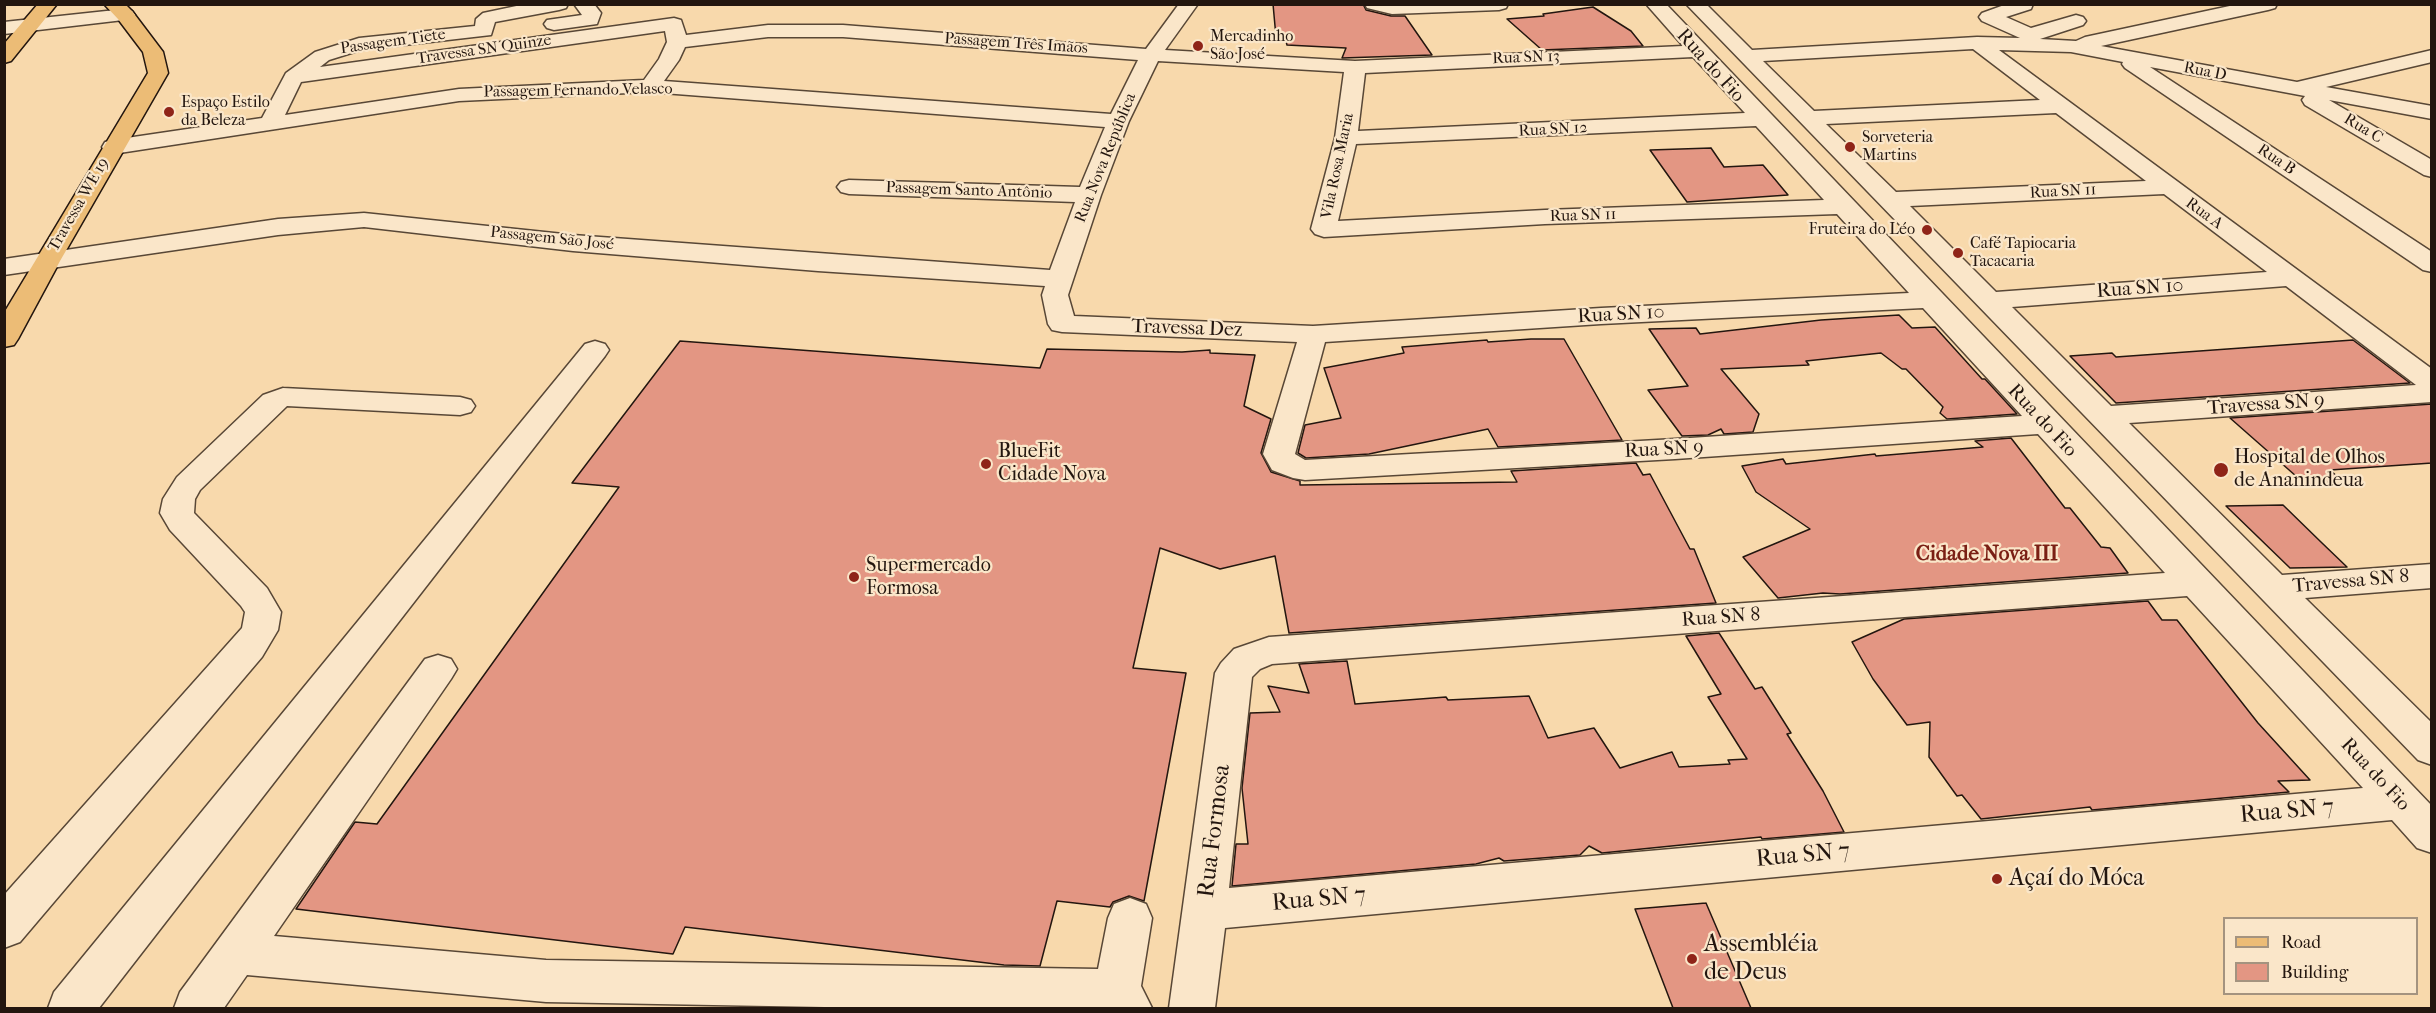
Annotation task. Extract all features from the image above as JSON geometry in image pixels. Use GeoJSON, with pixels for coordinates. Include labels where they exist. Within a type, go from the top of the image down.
{"type":"FeatureCollection","features":[{"type":"Feature","properties":{"kind":"main road"},"geometry":{"type":"LineString","coordinates":[[4,57],[48,4]]}},
{"type":"Feature","properties":{"kind":"main road","name":"Travessa WE 19"},"geometry":{"type":"LineString","coordinates":[[4,339],[112,147],[158,73],[153,52],[119,10]]}},
{"type":"Feature","properties":{"kind":"street"},"geometry":{"type":"LineString","coordinates":[[484,31],[486,19],[490,17],[559,4]]}},
{"type":"Feature","properties":{"kind":"street","name":"Passagem Tiete"},"geometry":{"type":"LineString","coordinates":[[269,125],[293,77],[322,56],[340,48],[359,44],[590,20],[592,13],[583,4]]}},
{"type":"Feature","properties":{"kind":"street","name":"Rua Nova República"},"geometry":{"type":"LineString","coordinates":[[1062,324],[1054,295],[1118,121],[1151,55],[1189,4]]}},
{"type":"Feature","properties":{"kind":"street"},"geometry":{"type":"LineString","coordinates":[[1374,4],[1392,8],[1499,4]]}},
{"type":"Feature","properties":{"kind":"street","name":"Rua do Fio"},"geometry":{"type":"LineString","coordinates":[[1655,4],[1759,119],[2432,836]]}},
{"type":"Feature","properties":{"kind":"street","name":"Rua do Fio"},"geometry":{"type":"LineString","coordinates":[[1695,4],[2432,749]]}},
{"type":"Feature","properties":{"kind":"street"},"geometry":{"type":"LineString","coordinates":[[2071,46],[2268,4]]}},
{"type":"Feature","properties":{"kind":"street"},"geometry":{"type":"LineString","coordinates":[[2024,5],[1989,17],[2030,40],[2076,21]]}},
{"type":"Feature","properties":{"kind":"street"},"geometry":{"type":"LineString","coordinates":[[4,28],[119,10]]}},
{"type":"Feature","properties":{"kind":"street","name":"Passagem Três Imãos"},"geometry":{"type":"LineString","coordinates":[[676,33],[843,31],[1151,55],[1355,67]]}},
{"type":"Feature","properties":{"kind":"street"},"geometry":{"type":"LineString","coordinates":[[650,86],[669,60],[676,33]]}},
{"type":"Feature","properties":{"kind":"street","name":"Travessa SN Quinze"},"geometry":{"type":"LineString","coordinates":[[293,77],[676,33]]}},
{"type":"Feature","properties":{"kind":"street","name":"Rua D"},"geometry":{"type":"LineString","coordinates":[[1977,43],[2030,40],[2071,46],[2432,113]]}},
{"type":"Feature","properties":{"kind":"street"},"geometry":{"type":"LineString","coordinates":[[1746,56],[1977,43]]}},
{"type":"Feature","properties":{"kind":"street","name":"Rua A"},"geometry":{"type":"LineString","coordinates":[[1977,43],[2432,383]]}},
{"type":"Feature","properties":{"kind":"street","name":"Rua SN 13"},"geometry":{"type":"LineString","coordinates":[[1355,67],[1697,51]]}},
{"type":"Feature","properties":{"kind":"street","name":"Rua B"},"geometry":{"type":"LineString","coordinates":[[2121,56],[2432,264]]}},
{"type":"Feature","properties":{"kind":"street"},"geometry":{"type":"LineString","coordinates":[[2294,88],[2432,56]]}},
{"type":"Feature","properties":{"kind":"street","name":"Vila Rosa Maria"},"geometry":{"type":"LineString","coordinates":[[1324,229],[1346,138],[1355,67]]}},
{"type":"Feature","properties":{"kind":"street","name":"Passagem Fernando Velasco"},"geometry":{"type":"LineString","coordinates":[[112,147],[269,125],[459,94],[650,86],[1118,121]]}},
{"type":"Feature","properties":{"kind":"street","name":"Rua C"},"geometry":{"type":"LineString","coordinates":[[2294,88],[2432,170]]}},
{"type":"Feature","properties":{"kind":"street"},"geometry":{"type":"LineString","coordinates":[[1807,118],[2059,106]]}},
{"type":"Feature","properties":{"kind":"street","name":"Rua SN 12"},"geometry":{"type":"LineString","coordinates":[[1346,138],[1759,119]]}},
{"type":"Feature","properties":{"kind":"street","name":"Passagem Santo Antônio"},"geometry":{"type":"LineString","coordinates":[[849,187],[1089,195]]}},
{"type":"Feature","properties":{"kind":"street","name":"Rua SN 11"},"geometry":{"type":"LineString","coordinates":[[1887,200],[2167,187]]}},
{"type":"Feature","properties":{"kind":"street","name":"Rua SN 11"},"geometry":{"type":"LineString","coordinates":[[1324,229],[1545,217],[1842,207]]}},
{"type":"Feature","properties":{"kind":"street","name":"Passagem São José"},"geometry":{"type":"LineString","coordinates":[[4,267],[278,227],[364,220],[573,243],[818,263],[1059,279]]}},
{"type":"Feature","properties":{"kind":"street","name":"Rua SN 10"},"geometry":{"type":"LineString","coordinates":[[1987,300],[2293,278]]}},
{"type":"Feature","properties":{"kind":"street","name":"Rua SN 10"},"geometry":{"type":"LineString","coordinates":[[1313,334],[1601,316],[1930,300]]}},
{"type":"Feature","properties":{"kind":"street","name":"Travessa Dez"},"geometry":{"type":"LineString","coordinates":[[1062,324],[1313,334]]}},
{"type":"Feature","properties":{"kind":"street"},"geometry":{"type":"LineString","coordinates":[[1960,334],[1982,340],[1997,340],[2019,333]]}},
{"type":"Feature","properties":{"kind":"street","name":"Rua SN 9"},"geometry":{"type":"LineString","coordinates":[[1313,334],[1279,454],[1283,463],[1305,470],[1675,449],[2045,424]]}},
{"type":"Feature","properties":{"kind":"street"},"geometry":{"type":"LineString","coordinates":[[71,1008],[595,350]]}},
{"type":"Feature","properties":{"kind":"street"},"geometry":{"type":"LineString","coordinates":[[1995,371],[2001,366],[2022,364],[2054,369]]}},
{"type":"Feature","properties":{"kind":"street","name":"Travessa SN 9"},"geometry":{"type":"LineString","coordinates":[[2101,416],[2432,393]]}},
{"type":"Feature","properties":{"kind":"street"},"geometry":{"type":"LineString","coordinates":[[4,928],[241,656],[260,630],[263,612],[254,597],[182,522],[177,513],[179,500],[188,484],[274,401],[283,396],[460,406]]}},
{"type":"Feature","properties":{"kind":"street","name":"Travessa SN 8"},"geometry":{"type":"LineString","coordinates":[[2271,588],[2432,576]]}},
{"type":"Feature","properties":{"kind":"street","name":"Rua SN 8"},"geometry":{"type":"LineString","coordinates":[[1247,659],[1269,651],[2195,583]]}},
{"type":"Feature","properties":{"kind":"street","name":"Rua Formosa"},"geometry":{"type":"LineString","coordinates":[[1192,1008],[1234,673],[1247,659]]}},
{"type":"Feature","properties":{"kind":"street"},"geometry":{"type":"LineString","coordinates":[[197,1008],[438,669]]}},
{"type":"Feature","properties":{"kind":"street","name":"Rua SN 7"},"geometry":{"type":"LineString","coordinates":[[1206,910],[2400,802]]}},
{"type":"Feature","properties":{"kind":"street"},"geometry":{"type":"LineString","coordinates":[[237,953],[546,981],[1123,1000],[1130,918]]}},
{"type":"Feature","properties":{"kind":"building"},"geometry":{"type":"Polygon","coordinates":[[[1273,4],[1363,4],[1366,10],[1391,16],[1405,16],[1432,55],[1342,58],[1346,48],[1287,45],[1285,38],[1276,37],[1273,4]]]}},
{"type":"Feature","properties":{"kind":"building"},"geometry":{"type":"Polygon","coordinates":[[[1593,7],[1631,31],[1643,46],[1542,50],[1507,19],[1544,16],[1543,14],[1593,7]]]}},
{"type":"Feature","properties":{"kind":"building"},"geometry":{"type":"Polygon","coordinates":[[[1711,148],[1724,167],[1763,165],[1788,195],[1687,202],[1650,150],[1711,148]]]}},
{"type":"Feature","properties":{"kind":"building"},"geometry":{"type":"Polygon","coordinates":[[[1899,315],[1912,328],[1935,327],[2017,414],[1947,419],[1940,413],[1943,407],[1906,369],[1902,369],[1881,353],[1806,361],[1809,365],[1721,369],[1759,414],[1753,432],[1724,434],[1721,429],[1708,435],[1682,436],[1648,390],[1688,386],[1649,329],[1696,328],[1700,334],[1821,320],[1899,315]]]}},
{"type":"Feature","properties":{"kind":"building"},"geometry":{"type":"Polygon","coordinates":[[[1564,339],[1622,440],[1498,447],[1488,429],[1369,454],[1306,458],[1298,453],[1305,425],[1341,418],[1324,368],[1404,353],[1402,347],[1564,339]]]}},
{"type":"Feature","properties":{"kind":"building"},"geometry":{"type":"Polygon","coordinates":[[[2353,340],[2410,383],[2116,403],[2070,356],[2112,353],[2116,357],[2353,340]]]}},
{"type":"Feature","properties":{"kind":"building","name":"Supermercado Formosa"},"geometry":{"type":"Polygon","coordinates":[[[680,341],[1040,368],[1047,349],[1182,352],[1210,350],[1210,353],[1255,355],[1244,406],[1271,419],[1261,453],[1271,472],[1300,481],[1300,485],[1517,482],[1511,471],[1636,463],[1643,475],[1650,474],[1690,549],[1694,549],[1716,603],[1289,633],[1275,556],[1220,569],[1160,548],[1133,668],[1186,673],[1144,901],[1129,896],[1113,902],[1110,907],[1057,901],[1040,966],[1004,965],[685,927],[673,954],[296,909],[355,822],[377,824],[619,487],[572,483],[680,341]]]}},
{"type":"Feature","properties":{"kind":"building"},"geometry":{"type":"Polygon","coordinates":[[[2432,404],[2432,463],[2330,470],[2342,481],[2305,484],[2230,418],[2432,404]]]}},
{"type":"Feature","properties":{"kind":"building"},"geometry":{"type":"Polygon","coordinates":[[[2011,438],[2065,508],[2070,508],[2101,547],[2110,548],[2128,573],[1778,598],[1743,557],[1810,529],[1756,492],[1742,466],[1783,459],[1786,464],[1875,454],[1876,456],[1983,447],[1975,441],[2011,438]]]}},
{"type":"Feature","properties":{"kind":"building"},"geometry":{"type":"Polygon","coordinates":[[[2283,505],[2347,567],[2290,568],[2226,506],[2283,505]]]}},
{"type":"Feature","properties":{"kind":"building"},"geometry":{"type":"Polygon","coordinates":[[[2148,601],[2162,620],[2177,620],[2258,723],[2310,780],[2278,781],[2289,792],[2092,810],[2090,807],[1981,819],[1962,795],[1957,796],[1929,757],[1930,722],[1907,725],[1873,679],[1852,642],[1904,619],[2148,601]]]}},
{"type":"Feature","properties":{"kind":"building"},"geometry":{"type":"Polygon","coordinates":[[[1719,633],[1755,689],[1762,687],[1791,733],[1787,734],[1823,791],[1844,832],[1762,839],[1761,837],[1602,853],[1589,846],[1580,855],[1504,861],[1499,858],[1476,864],[1232,886],[1236,844],[1248,844],[1242,788],[1250,713],[1280,712],[1268,686],[1309,693],[1299,664],[1347,661],[1355,704],[1446,697],[1448,700],[1529,696],[1548,738],[1594,728],[1620,768],[1672,752],[1679,767],[1730,764],[1728,760],[1747,759],[1708,697],[1721,694],[1686,636],[1719,633]]]}},
{"type":"Feature","properties":{"kind":"building","name":"Assembléia de Deus"},"geometry":{"type":"Polygon","coordinates":[[[1706,903],[1751,1008],[1673,1008],[1635,909],[1706,903]]]}},
{"type":"Feature","properties":{"kind":"place","name":"Mercadinho São José"},"geometry":{"type":"Point","coordinates":[1198,46]}},
{"type":"Feature","properties":{"kind":"place","name":"Espaço Estilo da Beleza"},"geometry":{"type":"Point","coordinates":[169,112]}},
{"type":"Feature","properties":{"kind":"place","name":"Sorveteria Martins"},"geometry":{"type":"Point","coordinates":[1850,147]}},
{"type":"Feature","properties":{"kind":"place","name":"Fruteira do Léo"},"geometry":{"type":"Point","coordinates":[1927,230]}},
{"type":"Feature","properties":{"kind":"place","name":"Café Tapiocaria Tacacaria"},"geometry":{"type":"Point","coordinates":[1958,253]}},
{"type":"Feature","properties":{"kind":"place","name":"BlueFit Cidade Nova"},"geometry":{"type":"Point","coordinates":[986,464]}},
{"type":"Feature","properties":{"kind":"place","name":"Hospital de Olhos de Ananindeua"},"geometry":{"type":"Point","coordinates":[2221,470]}},
{"type":"Feature","properties":{"kind":"place","name":"Supermercado Formosa"},"geometry":{"type":"Point","coordinates":[854,577]}},
{"type":"Feature","properties":{"kind":"place","name":"Açaí do Móca"},"geometry":{"type":"Point","coordinates":[1997,879]}},
{"type":"Feature","properties":{"kind":"place","name":"Assembléia de Deus"},"geometry":{"type":"Point","coordinates":[1692,959]}},
{"type":"Feature","properties":{"kind":"district","name":"Cidade Nova III"},"geometry":{"type":"Point","coordinates":[1987,555]}}]}
